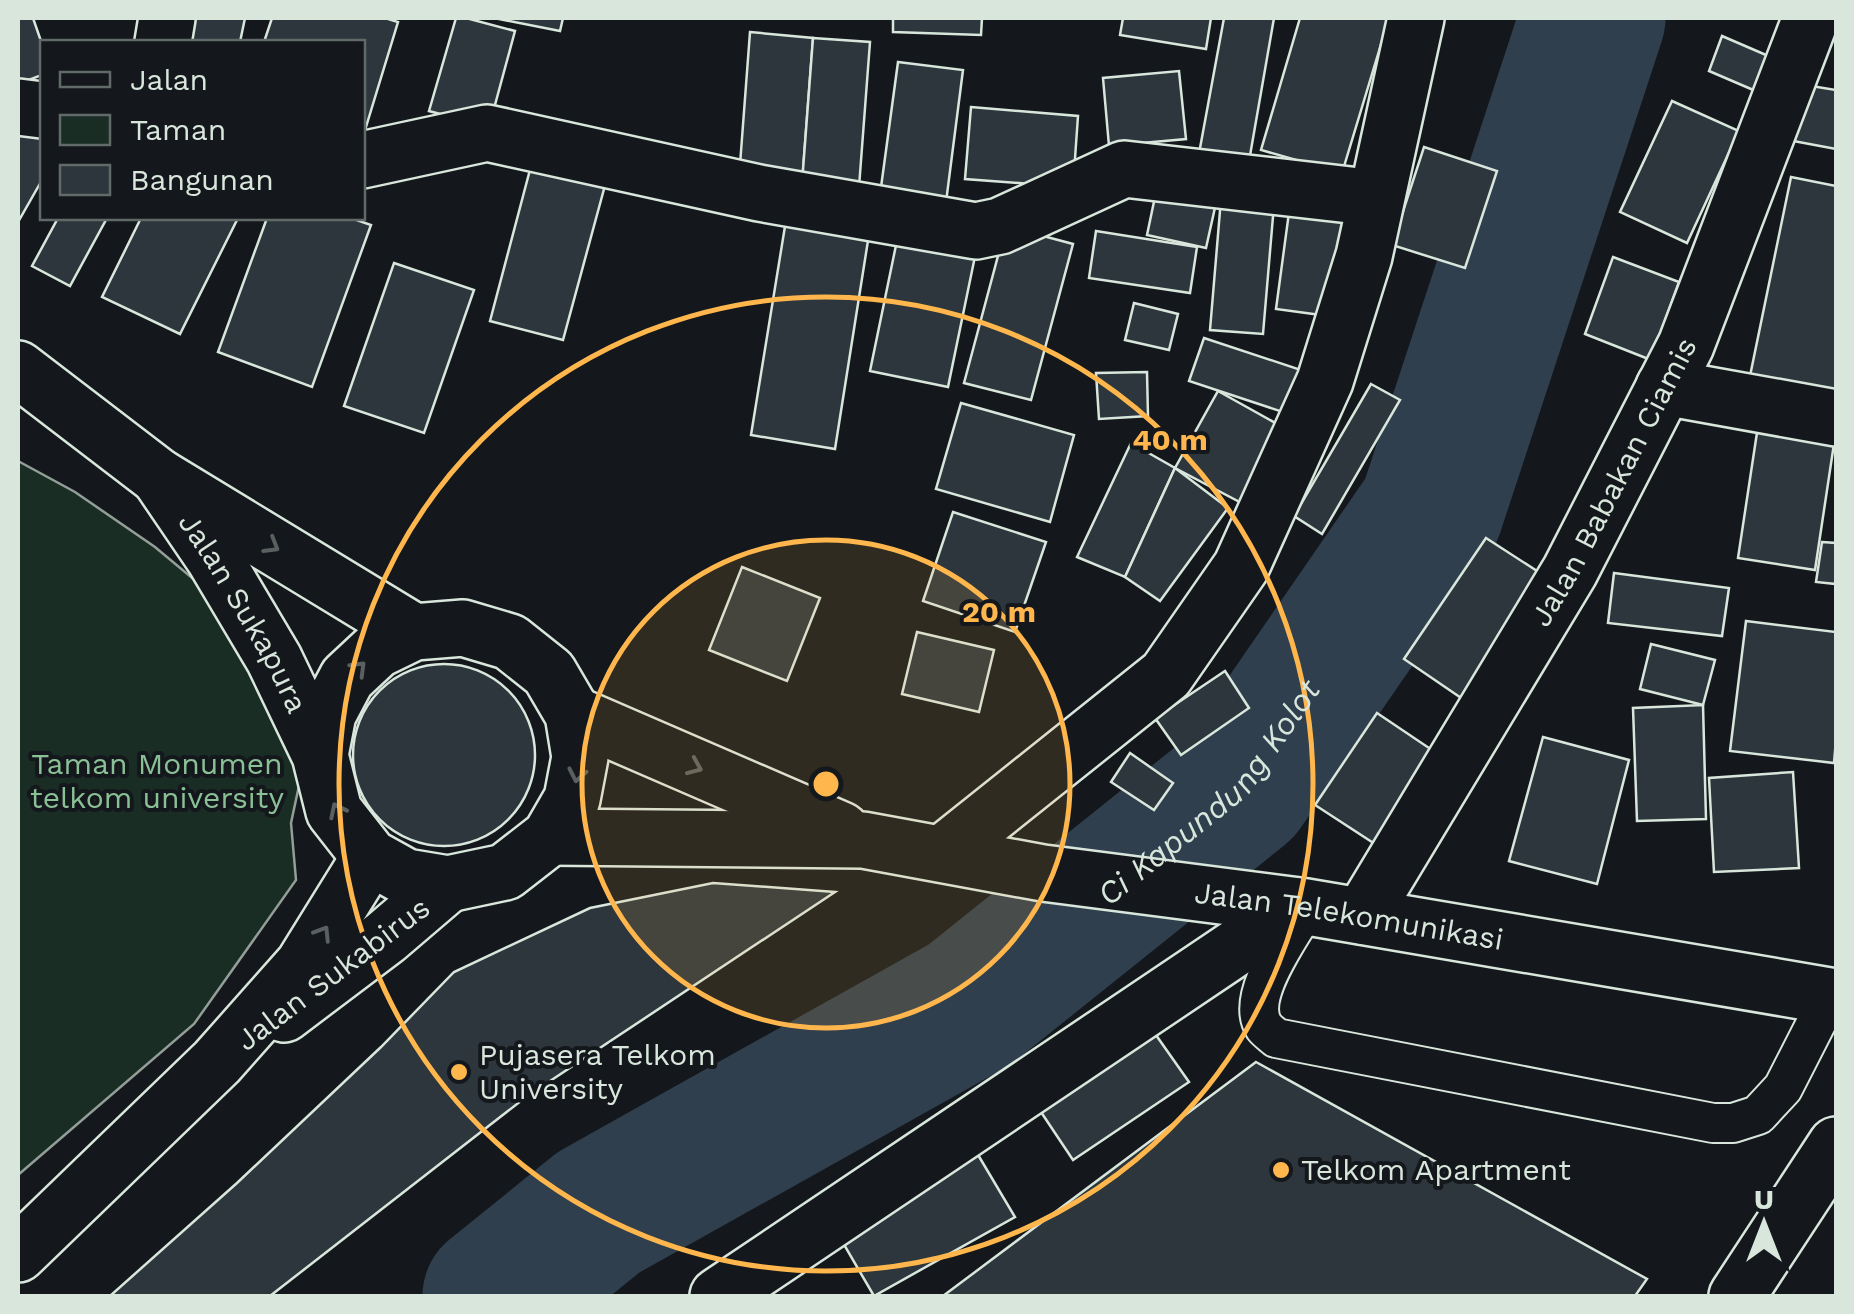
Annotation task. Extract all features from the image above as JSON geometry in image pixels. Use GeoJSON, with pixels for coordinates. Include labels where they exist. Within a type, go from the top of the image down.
{"type":"FeatureCollection","features":[{"type":"Feature","properties":{"kind":"street"},"geometry":{"type":"LineString","coordinates":[[942,854],[1166,675],[1241,568],[1325,382],[1364,256],[1416,18]]}},
{"type":"Feature","properties":{"kind":"street","name":"Jalan Babakan Ciamis"},"geometry":{"type":"LineString","coordinates":[[1362,916],[1570,572],[1686,345],[1811,18]]}},
{"type":"Feature","properties":{"kind":"street"},"geometry":{"type":"LineString","coordinates":[[365,159],[487,134],[759,193],[976,230],[1000,226],[1124,168],[1376,198]]}},
{"type":"Feature","properties":{"kind":"street","name":"Jalan Sukapura"},"geometry":{"type":"LineString","coordinates":[[18,369],[159,477],[414,632]]}},
{"type":"Feature","properties":{"kind":"street"},"geometry":{"type":"LineString","coordinates":[[1664,387],[1836,418]]}},
{"type":"Feature","properties":{"kind":"street","name":"Jalan Sukapura"},"geometry":{"type":"LineString","coordinates":[[159,477],[214,558],[274,659],[320,755]]}},
{"type":"Feature","properties":{"kind":"street"},"geometry":{"type":"LineString","coordinates":[[463,628],[510,642],[549,672],[574,714],[580,758],[572,799],[550,837],[505,872],[448,884],[406,877],[370,857],[334,811],[320,755],[328,714],[347,678],[377,650],[414,632],[463,628]]}},
{"type":"Feature","properties":{"kind":"street","name":"Jalan Telekomunikasi"},"geometry":{"type":"LineString","coordinates":[[574,714],[863,840]]}},
{"type":"Feature","properties":{"kind":"street","name":"Jalan Telekomunikasi"},"geometry":{"type":"LineString","coordinates":[[550,837],[863,840],[1043,873],[1302,906],[1833,996]]}},
{"type":"Feature","properties":{"kind":"street","name":"Jalan Sukabirus"},"geometry":{"type":"LineString","coordinates":[[18,1254],[216,1062],[303,965],[370,857]]}},
{"type":"Feature","properties":{"kind":"street","name":"Jalan Sukabirus"},"geometry":{"type":"LineString","coordinates":[[216,1062],[330,981],[448,884]]}},
{"type":"Feature","properties":{"kind":"street"},"geometry":{"type":"LineString","coordinates":[[718,1296],[1302,906]]}},
{"type":"Feature","properties":{"kind":"street"},"geometry":{"type":"LineString","coordinates":[[1737,1296],[1836,1145]]}},
{"type":"Feature","properties":{"kind":"lane"},"geometry":{"type":"LineString","coordinates":[[1302,906],[1264,981],[1259,1004],[1263,1026],[1276,1038],[1712,1123],[1733,1123],[1758,1114],[1782,1088],[1833,996]]}},
{"type":"Feature","properties":{"kind":"green space","name":"Taman Monumen telkom university"},"geometry":{"type":"Polygon","coordinates":[[[18,461],[75,492],[155,547],[221,602],[303,767],[291,823],[296,880],[194,1024],[18,1175],[18,461]]]}},
{"type":"Feature","properties":{"kind":"building"},"geometry":{"type":"Polygon","coordinates":[[[18,18],[33,18],[41,40],[40,76],[18,84],[18,18]]]}},
{"type":"Feature","properties":{"kind":"building"},"geometry":{"type":"Polygon","coordinates":[[[178,18],[245,18],[240,40],[173,40],[178,18]]]}},
{"type":"Feature","properties":{"kind":"building"},"geometry":{"type":"Polygon","coordinates":[[[272,18],[385,18],[398,22],[365,130],[365,40],[265,40],[272,18]]]}},
{"type":"Feature","properties":{"kind":"building"},"geometry":{"type":"Polygon","coordinates":[[[456,18],[515,31],[489,127],[429,111],[456,18]]]}},
{"type":"Feature","properties":{"kind":"building"},"geometry":{"type":"Polygon","coordinates":[[[494,18],[563,18],[560,31],[494,18]]]}},
{"type":"Feature","properties":{"kind":"building"},"geometry":{"type":"Polygon","coordinates":[[[893,18],[982,18],[981,35],[893,32],[893,18]]]}},
{"type":"Feature","properties":{"kind":"building"},"geometry":{"type":"Polygon","coordinates":[[[1123,18],[1211,18],[1206,49],[1120,35],[1123,18]]]}},
{"type":"Feature","properties":{"kind":"building"},"geometry":{"type":"Polygon","coordinates":[[[1224,18],[1274,18],[1248,167],[1198,159],[1224,18]]]}},
{"type":"Feature","properties":{"kind":"building"},"geometry":{"type":"Polygon","coordinates":[[[1300,18],[1389,18],[1342,173],[1261,150],[1300,18]]]}},
{"type":"Feature","properties":{"kind":"building"},"geometry":{"type":"Polygon","coordinates":[[[750,32],[813,38],[802,183],[739,178],[750,32]]]}},
{"type":"Feature","properties":{"kind":"building"},"geometry":{"type":"Polygon","coordinates":[[[1722,36],[1773,58],[1758,92],[1709,71],[1722,36]]]}},
{"type":"Feature","properties":{"kind":"building"},"geometry":{"type":"Polygon","coordinates":[[[813,38],[870,42],[859,187],[802,183],[813,38]]]}},
{"type":"Feature","properties":{"kind":"building"},"geometry":{"type":"Polygon","coordinates":[[[898,62],[963,70],[945,210],[879,202],[898,62]]]}},
{"type":"Feature","properties":{"kind":"building"},"geometry":{"type":"Polygon","coordinates":[[[1179,71],[1186,139],[1109,146],[1103,78],[1179,71]]]}},
{"type":"Feature","properties":{"kind":"building"},"geometry":{"type":"Polygon","coordinates":[[[1799,84],[1836,90],[1836,149],[1788,140],[1799,84]]]}},
{"type":"Feature","properties":{"kind":"building"},"geometry":{"type":"Polygon","coordinates":[[[1672,101],[1739,131],[1687,243],[1620,212],[1672,101]]]}},
{"type":"Feature","properties":{"kind":"building"},"geometry":{"type":"Polygon","coordinates":[[[971,107],[1078,116],[1073,187],[965,179],[971,107]]]}},
{"type":"Feature","properties":{"kind":"building"},"geometry":{"type":"Polygon","coordinates":[[[18,119],[40,133],[40,184],[18,222],[18,119]]]}},
{"type":"Feature","properties":{"kind":"building"},"geometry":{"type":"Polygon","coordinates":[[[536,147],[610,167],[563,340],[490,321],[536,147]]]}},
{"type":"Feature","properties":{"kind":"building"},"geometry":{"type":"Polygon","coordinates":[[[1424,147],[1497,171],[1465,268],[1392,245],[1424,147]]]}},
{"type":"Feature","properties":{"kind":"building"},"geometry":{"type":"Polygon","coordinates":[[[1160,173],[1220,185],[1206,248],[1147,235],[1160,173]]]}},
{"type":"Feature","properties":{"kind":"building"},"geometry":{"type":"Polygon","coordinates":[[[1791,177],[1836,186],[1836,394],[1750,376],[1791,177]]]}},
{"type":"Feature","properties":{"kind":"building"},"geometry":{"type":"Polygon","coordinates":[[[1222,187],[1275,193],[1263,334],[1210,330],[1222,187]]]}},
{"type":"Feature","properties":{"kind":"building"},"geometry":{"type":"Polygon","coordinates":[[[1292,190],[1353,198],[1336,317],[1276,309],[1292,190]]]}},
{"type":"Feature","properties":{"kind":"building"},"geometry":{"type":"Polygon","coordinates":[[[787,214],[870,228],[835,449],[751,435],[787,214]]]}},
{"type":"Feature","properties":{"kind":"building"},"geometry":{"type":"Polygon","coordinates":[[[57,220],[106,220],[70,286],[32,266],[57,220]]]}},
{"type":"Feature","properties":{"kind":"building"},"geometry":{"type":"Polygon","coordinates":[[[140,220],[237,220],[180,334],[102,297],[140,220]]]}},
{"type":"Feature","properties":{"kind":"building"},"geometry":{"type":"Polygon","coordinates":[[[266,220],[357,220],[371,225],[312,387],[218,352],[266,220]]]}},
{"type":"Feature","properties":{"kind":"building"},"geometry":{"type":"Polygon","coordinates":[[[901,221],[979,237],[948,387],[870,371],[901,221]]]}},
{"type":"Feature","properties":{"kind":"building"},"geometry":{"type":"Polygon","coordinates":[[[1006,226],[1073,244],[1031,400],[964,383],[1006,226]]]}},
{"type":"Feature","properties":{"kind":"building"},"geometry":{"type":"Polygon","coordinates":[[[1096,231],[1197,247],[1190,293],[1089,278],[1096,231]]]}},
{"type":"Feature","properties":{"kind":"building"},"geometry":{"type":"Polygon","coordinates":[[[1613,257],[1679,282],[1651,360],[1585,334],[1613,257]]]}},
{"type":"Feature","properties":{"kind":"building"},"geometry":{"type":"Polygon","coordinates":[[[394,263],[474,290],[424,433],[344,406],[394,263]]]}},
{"type":"Feature","properties":{"kind":"building"},"geometry":{"type":"Polygon","coordinates":[[[1134,303],[1178,314],[1169,350],[1125,340],[1134,303]]]}},
{"type":"Feature","properties":{"kind":"building"},"geometry":{"type":"Polygon","coordinates":[[[1204,338],[1310,373],[1295,416],[1189,381],[1204,338]]]}},
{"type":"Feature","properties":{"kind":"building"},"geometry":{"type":"Polygon","coordinates":[[[1147,372],[1148,416],[1099,419],[1096,373],[1147,372]]]}},
{"type":"Feature","properties":{"kind":"building"},"geometry":{"type":"Polygon","coordinates":[[[1371,384],[1400,400],[1322,534],[1294,516],[1371,384]]]}},
{"type":"Feature","properties":{"kind":"building"},"geometry":{"type":"Polygon","coordinates":[[[1218,391],[1295,434],[1253,509],[1175,468],[1218,391]]]}},
{"type":"Feature","properties":{"kind":"building"},"geometry":{"type":"Polygon","coordinates":[[[961,403],[1074,435],[1050,522],[936,489],[961,403]]]}},
{"type":"Feature","properties":{"kind":"building"},"geometry":{"type":"Polygon","coordinates":[[[1758,426],[1835,437],[1815,570],[1738,558],[1758,426]]]}},
{"type":"Feature","properties":{"kind":"building"},"geometry":{"type":"Polygon","coordinates":[[[1131,443],[1175,468],[1125,577],[1077,557],[1131,443]]]}},
{"type":"Feature","properties":{"kind":"building"},"geometry":{"type":"Polygon","coordinates":[[[1175,468],[1228,508],[1160,601],[1125,577],[1175,468]]]}},
{"type":"Feature","properties":{"kind":"building"},"geometry":{"type":"Polygon","coordinates":[[[953,512],[1046,542],[1015,632],[923,601],[953,512]]]}},
{"type":"Feature","properties":{"kind":"building"},"geometry":{"type":"Polygon","coordinates":[[[1486,538],[1554,582],[1470,704],[1404,659],[1486,538]]]}},
{"type":"Feature","properties":{"kind":"building"},"geometry":{"type":"Polygon","coordinates":[[[1822,542],[1836,543],[1836,584],[1816,582],[1822,542]]]}},
{"type":"Feature","properties":{"kind":"building"},"geometry":{"type":"Polygon","coordinates":[[[742,567],[820,598],[787,681],[709,650],[742,567]]]}},
{"type":"Feature","properties":{"kind":"building"},"geometry":{"type":"Polygon","coordinates":[[[1614,573],[1729,588],[1722,636],[1608,623],[1614,573]]]}},
{"type":"Feature","properties":{"kind":"building"},"geometry":{"type":"Polygon","coordinates":[[[1746,621],[1836,632],[1834,763],[1730,751],[1746,621]]]}},
{"type":"Feature","properties":{"kind":"building"},"geometry":{"type":"Polygon","coordinates":[[[917,632],[994,650],[979,712],[902,694],[917,632]]]}},
{"type":"Feature","properties":{"kind":"building"},"geometry":{"type":"Polygon","coordinates":[[[1651,644],[1715,660],[1703,705],[1640,689],[1651,644]]]}},
{"type":"Feature","properties":{"kind":"building"},"geometry":{"type":"Polygon","coordinates":[[[444,664],[479,671],[508,691],[528,720],[535,755],[528,790],[508,819],[479,839],[444,846],[409,839],[380,819],[360,790],[353,755],[360,720],[380,691],[409,671],[444,664]]]}},
{"type":"Feature","properties":{"kind":"building"},"geometry":{"type":"Polygon","coordinates":[[[1225,671],[1249,708],[1181,755],[1155,718],[1225,671]]]}},
{"type":"Feature","properties":{"kind":"building"},"geometry":{"type":"Polygon","coordinates":[[[1703,705],[1706,819],[1637,821],[1633,708],[1703,705]]]}},
{"type":"Feature","properties":{"kind":"building"},"geometry":{"type":"Polygon","coordinates":[[[1377,713],[1435,752],[1375,844],[1315,805],[1377,713]]]}},
{"type":"Feature","properties":{"kind":"building"},"geometry":{"type":"Polygon","coordinates":[[[1543,737],[1629,760],[1597,884],[1509,861],[1543,737]]]}},
{"type":"Feature","properties":{"kind":"building"},"geometry":{"type":"Polygon","coordinates":[[[1130,753],[1173,783],[1154,810],[1111,782],[1130,753]]]}},
{"type":"Feature","properties":{"kind":"building"},"geometry":{"type":"Polygon","coordinates":[[[1793,772],[1799,868],[1714,872],[1709,778],[1793,772]]]}},
{"type":"Feature","properties":{"kind":"building","name":"Pujasera Telkom University"},"geometry":{"type":"Polygon","coordinates":[[[713,883],[835,892],[526,1097],[270,1296],[110,1296],[237,1183],[454,972],[590,908],[713,883]]]}},
{"type":"Feature","properties":{"kind":"building"},"geometry":{"type":"Polygon","coordinates":[[[1144,1018],[1189,1082],[1073,1160],[1029,1094],[1144,1018]]]}},
{"type":"Feature","properties":{"kind":"building","name":"Telkom Apartment"},"geometry":{"type":"Polygon","coordinates":[[[1256,1062],[1647,1279],[1635,1296],[943,1296],[1256,1062]]]}},
{"type":"Feature","properties":{"kind":"building"},"geometry":{"type":"Polygon","coordinates":[[[971,1143],[1015,1217],[874,1296],[832,1224],[971,1143]]]}},
{"type":"Feature","properties":{"kind":"waterway","name":"Ci Kapundung Kolot"},"geometry":{"type":"LineString","coordinates":[[495,1296],[599,1212],[969,1005],[1240,788],[1431,511],[1593,18]]}},
{"type":"Feature","properties":{"kind":"place","name":"Pujasera Telkom University"},"geometry":{"type":"Point","coordinates":[459,1072]}},
{"type":"Feature","properties":{"kind":"place","name":"Telkom Apartment"},"geometry":{"type":"Point","coordinates":[1281,1170]}}]}
